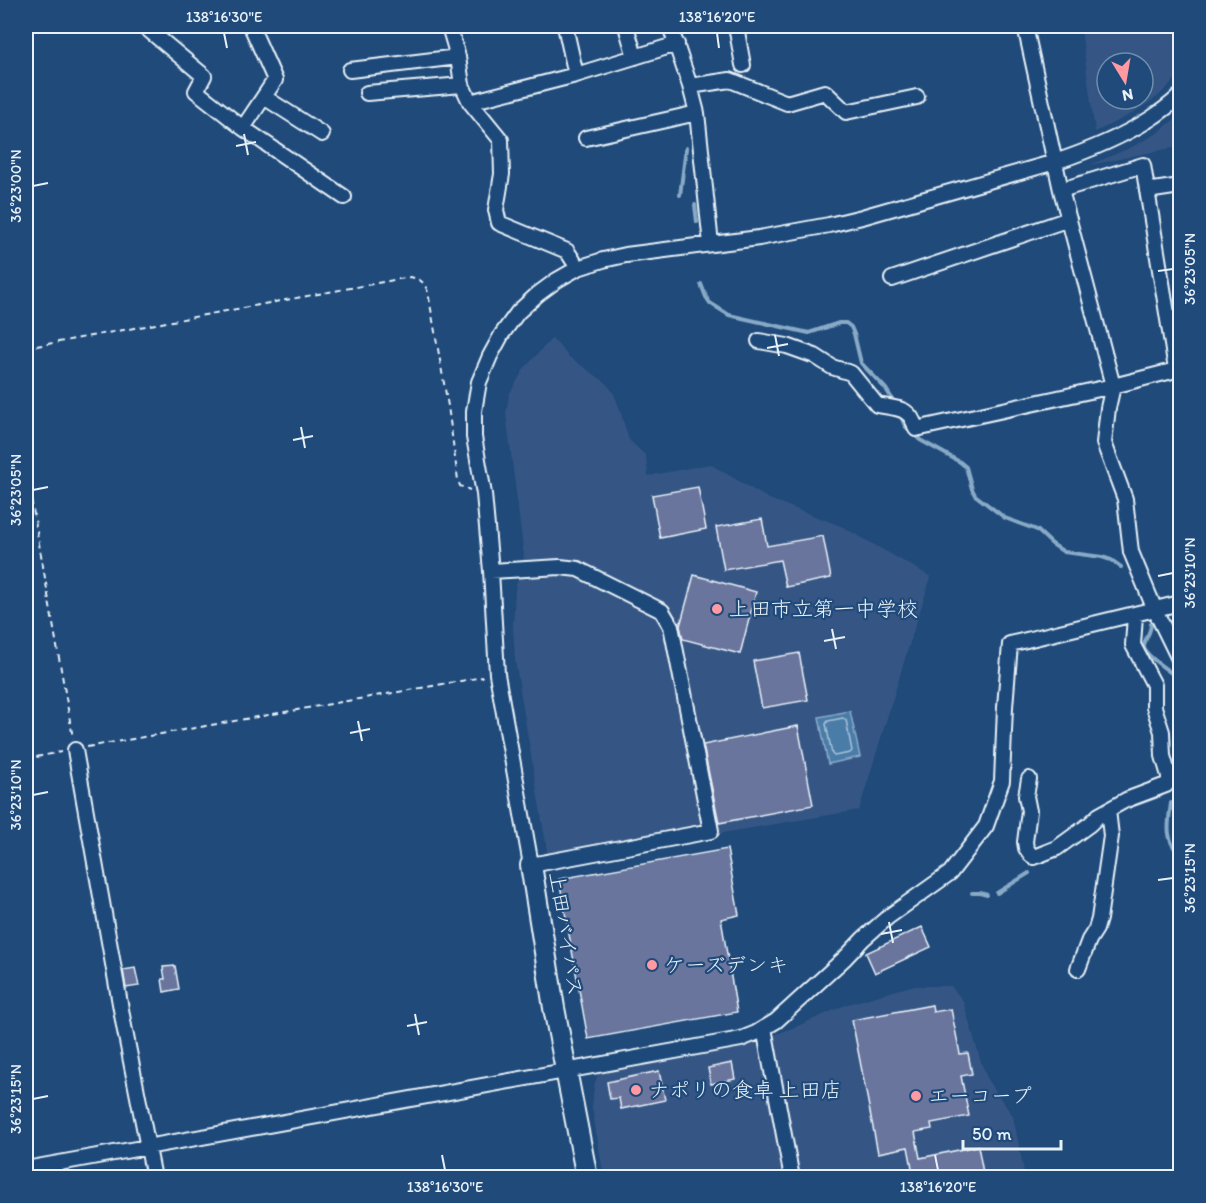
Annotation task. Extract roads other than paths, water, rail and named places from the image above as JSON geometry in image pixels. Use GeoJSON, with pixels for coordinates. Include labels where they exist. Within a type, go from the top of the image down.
{"type":"FeatureCollection","features":[{"type":"Feature","properties":{"kind":"highway","name":"上田バイパス"},"geometry":{"type":"LineString","coordinates":[[531,865],[554,1008],[576,1178]]}},
{"type":"Feature","properties":{"kind":"highway","name":"上田バイパス"},"geometry":{"type":"LineString","coordinates":[[562,1071],[587,1178]]}},
{"type":"Feature","properties":{"kind":"street"},"geometry":{"type":"LineString","coordinates":[[144,26],[204,76],[196,91],[243,128],[344,197]]}},
{"type":"Feature","properties":{"kind":"street"},"geometry":{"type":"LineString","coordinates":[[243,128],[275,80],[251,26]]}},
{"type":"Feature","properties":{"kind":"street"},"geometry":{"type":"LineString","coordinates":[[449,26],[458,57],[462,85],[470,102],[501,140],[502,174],[496,210],[499,223],[567,250],[578,268]]}},
{"type":"Feature","properties":{"kind":"street"},"geometry":{"type":"LineString","coordinates":[[565,26],[576,75]]}},
{"type":"Feature","properties":{"kind":"street"},"geometry":{"type":"LineString","coordinates":[[626,26],[635,57]]}},
{"type":"Feature","properties":{"kind":"street"},"geometry":{"type":"LineString","coordinates":[[670,26],[697,112],[711,244]]}},
{"type":"Feature","properties":{"kind":"street"},"geometry":{"type":"LineString","coordinates":[[736,26],[743,65]]}},
{"type":"Feature","properties":{"kind":"street"},"geometry":{"type":"LineString","coordinates":[[1025,26],[1061,190],[1113,386],[1104,443],[1125,499],[1131,552],[1155,610],[1180,661]]}},
{"type":"Feature","properties":{"kind":"street"},"geometry":{"type":"LineString","coordinates":[[470,102],[576,75],[676,44]]}},
{"type":"Feature","properties":{"kind":"street"},"geometry":{"type":"LineString","coordinates":[[350,70],[458,57]]}},
{"type":"Feature","properties":{"kind":"street"},"geometry":{"type":"LineString","coordinates":[[690,86],[730,80],[787,103],[825,92],[846,112],[917,97]]}},
{"type":"Feature","properties":{"kind":"street"},"geometry":{"type":"LineString","coordinates":[[368,93],[462,85]]}},
{"type":"Feature","properties":{"kind":"street"},"geometry":{"type":"LineString","coordinates":[[491,571],[561,567],[578,569],[662,611],[671,626],[711,831],[531,865],[497,674],[484,494],[474,437],[474,411],[479,382],[502,334],[518,312],[544,290],[578,268],[627,255],[759,238],[829,225],[1055,162],[1116,138],[1150,119],[1180,96]]}},
{"type":"Feature","properties":{"kind":"street"},"geometry":{"type":"LineString","coordinates":[[264,97],[322,134]]}},
{"type":"Feature","properties":{"kind":"street"},"geometry":{"type":"LineString","coordinates":[[586,138],[697,112]]}},
{"type":"Feature","properties":{"kind":"street"},"geometry":{"type":"LineString","coordinates":[[759,341],[787,346],[815,356],[832,367],[851,373],[877,405],[902,410],[913,417],[916,429],[1113,386],[1178,369],[1143,165],[1061,190]]}},
{"type":"Feature","properties":{"kind":"street"},"geometry":{"type":"LineString","coordinates":[[1147,191],[1180,186]]}},
{"type":"Feature","properties":{"kind":"street"},"geometry":{"type":"LineString","coordinates":[[892,279],[1069,219]]}},
{"type":"Feature","properties":{"kind":"street"},"geometry":{"type":"LineString","coordinates":[[26,1169],[741,1039],[756,1033],[776,1020],[888,917],[950,873],[986,826],[1002,781],[1010,644],[1180,603]]}},
{"type":"Feature","properties":{"kind":"street"},"geometry":{"type":"LineString","coordinates":[[1029,779],[1026,796],[1029,811],[1025,842],[1026,848],[1036,857],[1057,848],[1108,810],[1126,800],[1167,785],[1169,781],[1163,756],[1163,737],[1154,707],[1154,685],[1133,645],[1136,615]]}},
{"type":"Feature","properties":{"kind":"street"},"geometry":{"type":"LineString","coordinates":[[75,750],[124,1026],[154,1178]]}},
{"type":"Feature","properties":{"kind":"street"},"geometry":{"type":"LineString","coordinates":[[1078,969],[1099,919],[1112,836],[1108,810]]}},
{"type":"Feature","properties":{"kind":"street"},"geometry":{"type":"LineString","coordinates":[[764,1029],[792,1178]]}},
{"type":"Feature","properties":{"kind":"water"},"geometry":{"type":"Polygon","coordinates":[[[850,711],[860,757],[828,764],[819,717],[850,711]]]}},
{"type":"Feature","properties":{"kind":"waterway"},"geometry":{"type":"LineString","coordinates":[[680,195],[686,148]]}},
{"type":"Feature","properties":{"kind":"waterway"},"geometry":{"type":"LineString","coordinates":[[695,205],[697,222]]}},
{"type":"Feature","properties":{"kind":"waterway"},"geometry":{"type":"LineString","coordinates":[[701,284],[710,303],[729,315],[809,333],[839,323],[846,323],[854,334],[861,363],[886,389],[896,405]]}},
{"type":"Feature","properties":{"kind":"waterway"},"geometry":{"type":"LineString","coordinates":[[899,412],[905,426],[920,440],[966,467],[975,495],[1005,518],[1037,530],[1064,552],[1102,557],[1121,567]]}},
{"type":"Feature","properties":{"kind":"waterway"},"geometry":{"type":"LineString","coordinates":[[1151,624],[1144,644],[1145,651],[1180,680]]}},
{"type":"Feature","properties":{"kind":"waterway"},"geometry":{"type":"LineString","coordinates":[[1128,807],[1161,795]]}},
{"type":"Feature","properties":{"kind":"waterway"},"geometry":{"type":"LineString","coordinates":[[1171,803],[1169,835],[1174,847],[1180,852]]}},
{"type":"Feature","properties":{"kind":"waterway"},"geometry":{"type":"LineString","coordinates":[[997,893],[1029,873]]}},
{"type":"Feature","properties":{"kind":"waterway"},"geometry":{"type":"LineString","coordinates":[[972,893],[987,895]]}},
{"type":"Feature","properties":{"kind":"place","name":"上田市立第一中学校"},"geometry":{"type":"Point","coordinates":[717,609]}},
{"type":"Feature","properties":{"kind":"place","name":"ケーズデンキ"},"geometry":{"type":"Point","coordinates":[652,965]}},
{"type":"Feature","properties":{"kind":"place","name":"ナポリの食卓 上田店"},"geometry":{"type":"Point","coordinates":[636,1090]}},
{"type":"Feature","properties":{"kind":"place","name":"エーコープ"},"geometry":{"type":"Point","coordinates":[916,1096]}}]}
